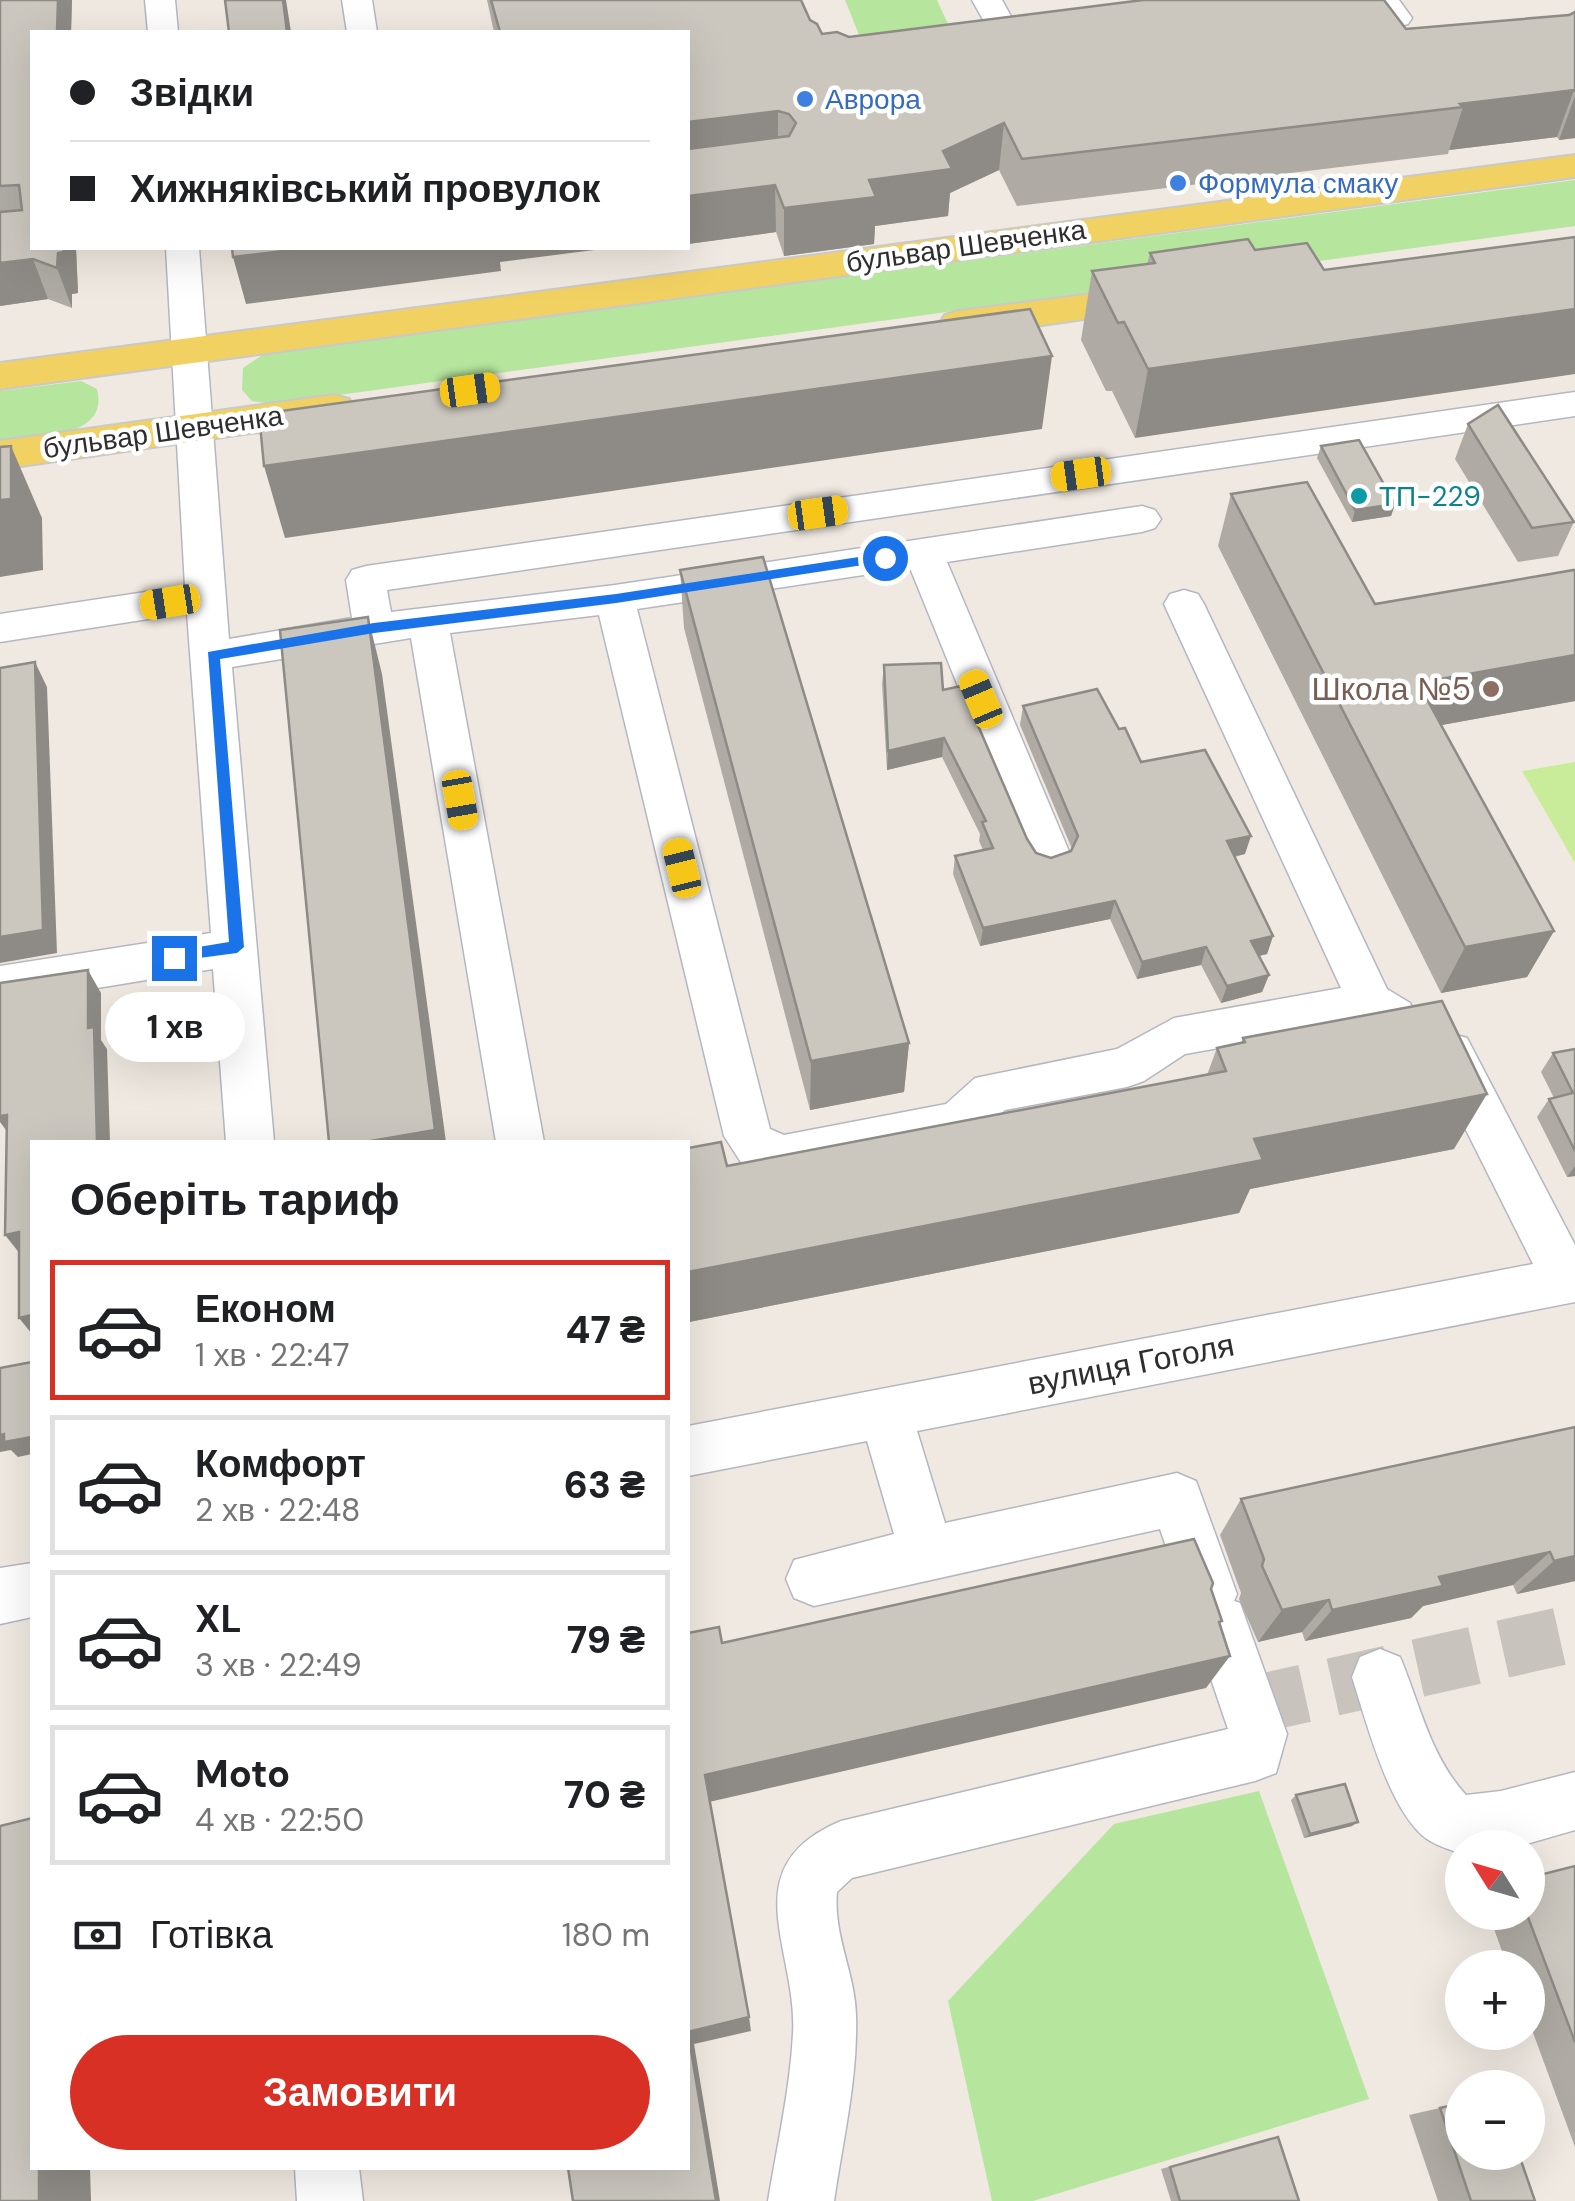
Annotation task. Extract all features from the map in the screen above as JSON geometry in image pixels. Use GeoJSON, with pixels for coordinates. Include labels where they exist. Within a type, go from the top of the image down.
{"type":"FeatureCollection","features":[{"type":"Feature","properties":{"kind":"main road","name":"бульвар Шевченка"},"geometry":{"type":"LineString","coordinates":[[0,376],[1575,166]]}},
{"type":"Feature","properties":{"kind":"main road"},"geometry":{"type":"LineString","coordinates":[[917,330],[1204,291]]}},
{"type":"Feature","properties":{"kind":"main road","name":"бульвар Шевченка"},"geometry":{"type":"LineString","coordinates":[[0,455],[372,403]]}},
{"type":"Feature","properties":{"kind":"street"},"geometry":{"type":"LineString","coordinates":[[160,0],[163,30]]}},
{"type":"Feature","properties":{"kind":"street"},"geometry":{"type":"LineString","coordinates":[[356,0],[362,30]]}},
{"type":"Feature","properties":{"kind":"street"},"geometry":{"type":"LineString","coordinates":[[987,0],[1015,52]]}},
{"type":"Feature","properties":{"kind":"street"},"geometry":{"type":"LineString","coordinates":[[1245,0],[1272,43],[1398,19]]}},
{"type":"Feature","properties":{"kind":"street"},"geometry":{"type":"LineString","coordinates":[[976,56],[1049,47]]}},
{"type":"Feature","properties":{"kind":"street"},"geometry":{"type":"LineString","coordinates":[[182,250],[192,428],[250,1140]]}},
{"type":"Feature","properties":{"kind":"street"},"geometry":{"type":"LineString","coordinates":[[374,628],[366,580],[1575,404]]}},
{"type":"Feature","properties":{"kind":"street"},"geometry":{"type":"LineString","coordinates":[[213,656],[374,628],[616,599],[1142,519]]}},
{"type":"Feature","properties":{"kind":"street"},"geometry":{"type":"LineString","coordinates":[[923,552],[967,666],[1049,856]]}},
{"type":"Feature","properties":{"kind":"street"},"geometry":{"type":"LineString","coordinates":[[0,628],[208,596]]}},
{"type":"Feature","properties":{"kind":"street"},"geometry":{"type":"LineString","coordinates":[[616,599],[748,1136],[755,1148],[768,1155],[784,1156],[952,1123],[992,1092],[1126,1066],[1174,1037],[1370,1002]]}},
{"type":"Feature","properties":{"kind":"street"},"geometry":{"type":"LineString","coordinates":[[1184,604],[1370,1002],[1448,1049],[1571,1279]]}},
{"type":"Feature","properties":{"kind":"street"},"geometry":{"type":"LineString","coordinates":[[428,622],[520,1140]]}},
{"type":"Feature","properties":{"kind":"street"},"geometry":{"type":"LineString","coordinates":[[0,985],[237,947]]}},
{"type":"Feature","properties":{"kind":"street","name":"вулиця Гоголя"},"geometry":{"type":"LineString","coordinates":[[690,1450],[1571,1279]]}},
{"type":"Feature","properties":{"kind":"street"},"geometry":{"type":"LineString","coordinates":[[885,1412],[927,1554]]}},
{"type":"Feature","properties":{"kind":"street"},"geometry":{"type":"LineString","coordinates":[[802,2201],[825,2024],[806,1892],[813,1873],[825,1860],[842,1851],[1255,1752],[1258,1734],[1177,1499],[814,1578]]}},
{"type":"Feature","properties":{"kind":"street"},"geometry":{"type":"LineString","coordinates":[[0,1596],[30,1590]]}},
{"type":"Feature","properties":{"kind":"street"},"geometry":{"type":"LineString","coordinates":[[1380,1677],[1426,1795],[1446,1819],[1474,1824],[1575,1801]]}},
{"type":"Feature","properties":{"kind":"street"},"geometry":{"type":"LineString","coordinates":[[327,2170],[330,2201]]}},
{"type":"Feature","properties":{"kind":"green space"},"geometry":{"type":"Polygon","coordinates":[[[845,0],[937,0],[954,37],[864,47],[845,0]]]}},
{"type":"Feature","properties":{"kind":"green space"},"geometry":{"type":"Polygon","coordinates":[[[1575,180],[1575,226],[273,404],[252,401],[242,390],[243,368],[264,354],[1575,180]]]}},
{"type":"Feature","properties":{"kind":"green space"},"geometry":{"type":"Polygon","coordinates":[[[81,381],[97,389],[98,406],[92,418],[66,432],[0,440],[0,391],[81,381]]]}},
{"type":"Feature","properties":{"kind":"green space"},"geometry":{"type":"Polygon","coordinates":[[[1575,762],[1575,863],[1522,771],[1575,762]]]}},
{"type":"Feature","properties":{"kind":"green space"},"geometry":{"type":"Polygon","coordinates":[[[1259,1791],[1369,2099],[1033,2201],[992,2201],[948,2001],[1114,1824],[1259,1791]]]}},
{"type":"Feature","properties":{"kind":"building"},"geometry":{"type":"Polygon","coordinates":[[[0,0],[58,0],[57,30],[30,30],[30,250],[64,250],[58,253],[57,268],[33,259],[0,263],[0,212],[22,210],[19,185],[0,186],[0,0]]]}},
{"type":"Feature","properties":{"kind":"building"},"geometry":{"type":"Polygon","coordinates":[[[225,0],[283,0],[287,30],[229,30],[225,0]]]}},
{"type":"Feature","properties":{"kind":"building"},"geometry":{"type":"Polygon","coordinates":[[[491,0],[801,0],[822,34],[837,32],[849,37],[1143,0],[1384,0],[1406,29],[1575,12],[1575,91],[1022,159],[1004,123],[943,151],[952,169],[869,180],[876,197],[784,208],[775,185],[690,196],[690,149],[789,136],[796,123],[789,114],[778,111],[690,122],[690,30],[499,30],[491,0]]]}},
{"type":"Feature","properties":{"kind":"building"},"geometry":{"type":"Polygon","coordinates":[[[1575,237],[1575,309],[1148,369],[1124,322],[1118,323],[1092,271],[1155,263],[1150,253],[1248,239],[1255,250],[1307,243],[1324,270],[1575,237]]]}},
{"type":"Feature","properties":{"kind":"building"},"geometry":{"type":"Polygon","coordinates":[[[232,250],[291,250],[233,257],[232,250]]]}},
{"type":"Feature","properties":{"kind":"building"},"geometry":{"type":"Polygon","coordinates":[[[1030,309],[1052,356],[264,466],[259,414],[1030,309]]]}},
{"type":"Feature","properties":{"kind":"building"},"geometry":{"type":"Polygon","coordinates":[[[1498,405],[1574,522],[1532,528],[1468,424],[1498,405]]]}},
{"type":"Feature","properties":{"kind":"building"},"geometry":{"type":"Polygon","coordinates":[[[1359,440],[1395,504],[1355,510],[1321,446],[1359,440]]]}},
{"type":"Feature","properties":{"kind":"building"},"geometry":{"type":"Polygon","coordinates":[[[11,446],[11,499],[0,500],[0,447],[11,446]]]}},
{"type":"Feature","properties":{"kind":"building"},"geometry":{"type":"Polygon","coordinates":[[[1307,482],[1375,604],[1574,570],[1575,655],[1418,683],[1554,931],[1465,947],[1231,494],[1307,482]]]}},
{"type":"Feature","properties":{"kind":"building"},"geometry":{"type":"Polygon","coordinates":[[[763,557],[909,1043],[811,1061],[680,570],[763,557]]]}},
{"type":"Feature","properties":{"kind":"building"},"geometry":{"type":"Polygon","coordinates":[[[368,617],[435,1130],[377,1140],[329,1140],[280,630],[368,617]]]}},
{"type":"Feature","properties":{"kind":"building"},"geometry":{"type":"Polygon","coordinates":[[[35,662],[43,930],[0,937],[0,668],[35,662]]]}},
{"type":"Feature","properties":{"kind":"building"},"geometry":{"type":"Polygon","coordinates":[[[941,663],[943,690],[961,686],[1027,839],[1036,853],[1051,858],[1071,851],[1078,836],[1023,706],[1097,689],[1119,729],[1125,728],[1141,762],[1205,750],[1251,836],[1227,841],[1273,936],[1251,941],[1269,975],[1227,986],[1206,947],[1142,962],[1115,901],[983,928],[955,856],[993,848],[982,822],[986,821],[944,738],[888,751],[884,665],[941,663]]]}},
{"type":"Feature","properties":{"kind":"building"},"geometry":{"type":"Polygon","coordinates":[[[88,970],[88,1028],[94,1027],[97,1140],[30,1140],[30,1315],[19,1318],[19,1232],[5,1235],[7,1115],[0,1116],[0,983],[88,970]]]}},
{"type":"Feature","properties":{"kind":"building"},"geometry":{"type":"Polygon","coordinates":[[[1442,1001],[1487,1094],[1254,1139],[1263,1160],[690,1272],[690,1148],[721,1142],[727,1166],[1226,1071],[1217,1048],[1245,1042],[1243,1038],[1442,1001]]]}},
{"type":"Feature","properties":{"kind":"building"},"geometry":{"type":"Polygon","coordinates":[[[1575,1049],[1575,1151],[1549,1099],[1573,1093],[1553,1053],[1575,1049]]]}},
{"type":"Feature","properties":{"kind":"building"},"geometry":{"type":"Polygon","coordinates":[[[30,1362],[30,1437],[4,1442],[4,1434],[0,1435],[0,1368],[30,1362]]]}},
{"type":"Feature","properties":{"kind":"building"},"geometry":{"type":"Polygon","coordinates":[[[1575,1427],[1575,1556],[1554,1561],[1550,1552],[1439,1577],[1443,1586],[1332,1610],[1329,1600],[1282,1610],[1262,1566],[1264,1559],[1241,1499],[1575,1427]]]}},
{"type":"Feature","properties":{"kind":"building"},"geometry":{"type":"Polygon","coordinates":[[[1194,1539],[1213,1583],[1211,1589],[1230,1656],[705,1775],[749,2017],[690,2032],[690,1633],[719,1627],[722,1643],[1194,1539]]]}},
{"type":"Feature","properties":{"kind":"building"},"geometry":{"type":"Polygon","coordinates":[[[1345,1784],[1358,1822],[1310,1834],[1296,1795],[1345,1784]]]}},
{"type":"Feature","properties":{"kind":"building"},"geometry":{"type":"Polygon","coordinates":[[[30,1818],[30,2170],[39,2170],[39,2201],[0,2201],[0,1826],[30,1818]]]}},
{"type":"Feature","properties":{"kind":"building"},"geometry":{"type":"Polygon","coordinates":[[[1575,1866],[1575,2042],[1545,1962],[1545,1950],[1540,1950],[1533,1930],[1545,1930],[1545,1874],[1575,1866]]]}},
{"type":"Feature","properties":{"kind":"building"},"geometry":{"type":"Polygon","coordinates":[[[690,2044],[716,2201],[573,2201],[568,2170],[690,2170],[690,2044]]]}},
{"type":"Feature","properties":{"kind":"building"},"geometry":{"type":"Polygon","coordinates":[[[1278,2137],[1299,2201],[1180,2201],[1170,2167],[1278,2137]]]}},
{"type":"Feature","properties":{"kind":"building"},"geometry":{"type":"Polygon","coordinates":[[[1461,2170],[1524,2170],[1535,2201],[1471,2201],[1461,2170]]]}},
{"type":"Feature","properties":{"kind":"tunnel"},"geometry":{"type":"LineString","coordinates":[[1248,1706],[1575,1633]]}},
{"type":"Feature","properties":{"kind":"place","name":"Аврора"},"geometry":{"type":"Point","coordinates":[805,99]}},
{"type":"Feature","properties":{"kind":"place","name":"Формула смаку"},"geometry":{"type":"Point","coordinates":[1178,183]}},
{"type":"Feature","properties":{"kind":"place","name":"ТП-229"},"geometry":{"type":"Point","coordinates":[1359,496]}},
{"type":"Feature","properties":{"kind":"place","name":"Школа №5"},"geometry":{"type":"Point","coordinates":[1491,689]}},
{"type":"Feature","properties":{"kind":"route"},"geometry":{"type":"LineString","coordinates":[[174,958],[237,947],[213,656],[374,628],[616,599],[885,558]]}}]}
